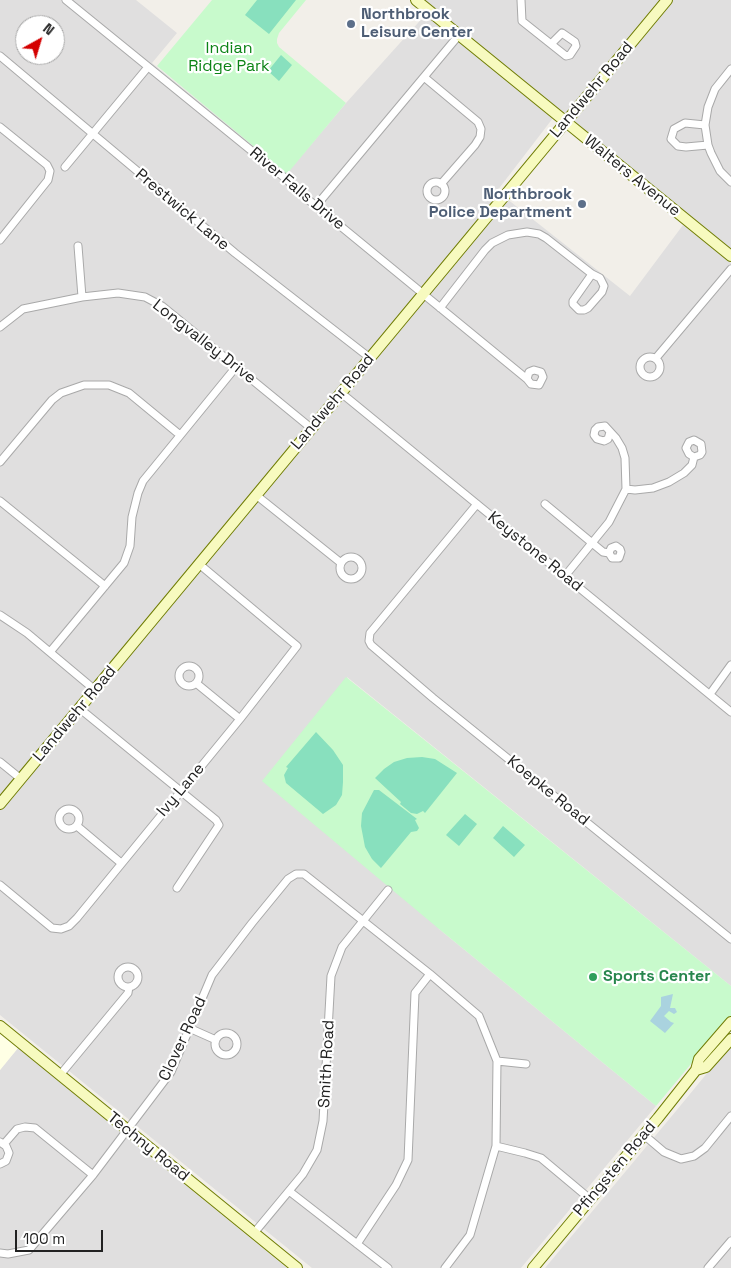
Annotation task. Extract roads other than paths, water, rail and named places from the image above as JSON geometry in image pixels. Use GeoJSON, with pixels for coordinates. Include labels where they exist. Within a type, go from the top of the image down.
{"type":"FeatureCollection","features":[{"type":"Feature","properties":{"kind":"main road","name":"Walters Avenue"},"geometry":{"type":"LineString","coordinates":[[416,0],[731,256]]}},
{"type":"Feature","properties":{"kind":"main road","name":"Landwehr Road"},"geometry":{"type":"LineString","coordinates":[[0,804],[667,0]]}},
{"type":"Feature","properties":{"kind":"main road","name":"Pfingsten Road"},"geometry":{"type":"LineString","coordinates":[[533,1268],[644,1135],[696,1070],[698,1059],[731,1022]]}},
{"type":"Feature","properties":{"kind":"main road","name":"Techny Road"},"geometry":{"type":"LineString","coordinates":[[0,1026],[297,1268]]}},
{"type":"Feature","properties":{"kind":"main road","name":"Pfingsten Road"},"geometry":{"type":"LineString","coordinates":[[696,1070],[706,1067],[731,1038]]}},
{"type":"Feature","properties":{"kind":"street","name":"River Falls Drive"},"geometry":{"type":"LineString","coordinates":[[66,0],[285,178],[316,206],[527,379]]}},
{"type":"Feature","properties":{"kind":"street"},"geometry":{"type":"LineString","coordinates":[[521,0],[522,21],[551,44]]}},
{"type":"Feature","properties":{"kind":"street"},"geometry":{"type":"LineString","coordinates":[[316,206],[459,35]]}},
{"type":"Feature","properties":{"kind":"street","name":"Prestwick Lane"},"geometry":{"type":"LineString","coordinates":[[0,56],[235,254],[370,358]]}},
{"type":"Feature","properties":{"kind":"street"},"geometry":{"type":"LineString","coordinates":[[65,167],[148,67]]}},
{"type":"Feature","properties":{"kind":"street"},"geometry":{"type":"LineString","coordinates":[[731,69],[715,89],[708,107],[705,125],[708,145],[720,171],[731,182]]}},
{"type":"Feature","properties":{"kind":"street"},"geometry":{"type":"LineString","coordinates":[[424,77],[478,122],[481,129],[480,137],[475,145],[441,184]]}},
{"type":"Feature","properties":{"kind":"street"},"geometry":{"type":"LineString","coordinates":[[705,125],[685,123],[674,129],[671,139],[678,146],[708,145]]}},
{"type":"Feature","properties":{"kind":"street"},"geometry":{"type":"LineString","coordinates":[[0,128],[47,165],[50,171],[48,180],[0,240]]}},
{"type":"Feature","properties":{"kind":"street"},"geometry":{"type":"LineString","coordinates":[[440,308],[492,243],[508,235],[527,232],[539,234],[600,278],[604,286],[602,292],[588,308],[579,310],[572,304],[572,301],[592,274]]}},
{"type":"Feature","properties":{"kind":"street"},"geometry":{"type":"LineString","coordinates":[[78,246],[82,298]]}},
{"type":"Feature","properties":{"kind":"street"},"geometry":{"type":"LineString","coordinates":[[656,358],[731,269]]}},
{"type":"Feature","properties":{"kind":"street","name":"Longvalley Drive"},"geometry":{"type":"LineString","coordinates":[[0,327],[23,309],[118,293],[145,297],[162,306],[311,428]]}},
{"type":"Feature","properties":{"kind":"street"},"geometry":{"type":"LineString","coordinates":[[50,652],[124,563],[130,546],[134,509],[143,481],[236,367]]}},
{"type":"Feature","properties":{"kind":"street"},"geometry":{"type":"LineString","coordinates":[[0,462],[52,400],[61,393],[84,385],[109,385],[129,393],[180,435]]}},
{"type":"Feature","properties":{"kind":"street","name":"Keystone Road"},"geometry":{"type":"LineString","coordinates":[[340,392],[731,712]]}},
{"type":"Feature","properties":{"kind":"street"},"geometry":{"type":"LineString","coordinates":[[564,576],[609,522],[626,489],[624,453],[616,438],[610,432]]}},
{"type":"Feature","properties":{"kind":"street"},"geometry":{"type":"LineString","coordinates":[[626,489],[653,488],[669,482],[684,473],[692,464],[694,457]]}},
{"type":"Feature","properties":{"kind":"street"},"geometry":{"type":"LineString","coordinates":[[256,495],[341,563]]}},
{"type":"Feature","properties":{"kind":"street"},"geometry":{"type":"LineString","coordinates":[[0,501],[105,586]]}},
{"type":"Feature","properties":{"kind":"street","name":"Koepke Road"},"geometry":{"type":"LineString","coordinates":[[476,504],[370,633],[369,641],[374,648],[434,698],[731,939]]}},
{"type":"Feature","properties":{"kind":"street"},"geometry":{"type":"LineString","coordinates":[[545,504],[591,543],[603,552],[609,553]]}},
{"type":"Feature","properties":{"kind":"street","name":"Ivy Lane"},"geometry":{"type":"LineString","coordinates":[[0,885],[52,928],[61,929],[69,926],[240,719],[297,646],[199,564]]}},
{"type":"Feature","properties":{"kind":"street"},"geometry":{"type":"LineString","coordinates":[[0,615],[27,633],[95,690]]}},
{"type":"Feature","properties":{"kind":"street"},"geometry":{"type":"LineString","coordinates":[[710,694],[731,665]]}},
{"type":"Feature","properties":{"kind":"street"},"geometry":{"type":"LineString","coordinates":[[196,683],[240,719]]}},
{"type":"Feature","properties":{"kind":"street"},"geometry":{"type":"LineString","coordinates":[[79,708],[216,820],[219,825],[177,888]]}},
{"type":"Feature","properties":{"kind":"street"},"geometry":{"type":"LineString","coordinates":[[0,762],[21,779]]}},
{"type":"Feature","properties":{"kind":"street"},"geometry":{"type":"LineString","coordinates":[[77,826],[121,863]]}},
{"type":"Feature","properties":{"kind":"street","name":"Clover Road"},"geometry":{"type":"LineString","coordinates":[[0,1253],[8,1254],[29,1250],[93,1175],[126,1129],[156,1094],[171,1072],[212,976],[288,879],[296,874],[304,874],[363,921]]}},
{"type":"Feature","properties":{"kind":"street","name":"Smith Road"},"geometry":{"type":"LineString","coordinates":[[254,1233],[303,1174],[317,1150],[324,1121],[331,976],[342,947],[388,890]]}},
{"type":"Feature","properties":{"kind":"street"},"geometry":{"type":"LineString","coordinates":[[363,921],[479,1016],[497,1061],[496,1146],[470,1235],[445,1268]]}},
{"type":"Feature","properties":{"kind":"street"},"geometry":{"type":"LineString","coordinates":[[357,1244],[396,1185],[408,1160],[415,993],[430,974]]}},
{"type":"Feature","properties":{"kind":"street"},"geometry":{"type":"LineString","coordinates":[[60,1075],[128,993],[129,987]]}},
{"type":"Feature","properties":{"kind":"street"},"geometry":{"type":"LineString","coordinates":[[189,1028],[216,1040]]}},
{"type":"Feature","properties":{"kind":"street"},"geometry":{"type":"LineString","coordinates":[[497,1061],[526,1064]]}},
{"type":"Feature","properties":{"kind":"street"},"geometry":{"type":"LineString","coordinates":[[644,1135],[664,1152],[681,1159],[694,1156],[705,1148],[731,1116]]}},
{"type":"Feature","properties":{"kind":"street"},"geometry":{"type":"LineString","coordinates":[[0,1164],[6,1161],[9,1156],[9,1150],[2,1143],[17,1128],[35,1128],[93,1175]]}},
{"type":"Feature","properties":{"kind":"street"},"geometry":{"type":"LineString","coordinates":[[496,1146],[541,1158],[590,1199]]}},
{"type":"Feature","properties":{"kind":"street"},"geometry":{"type":"LineString","coordinates":[[289,1191],[388,1268]]}},
{"type":"Feature","properties":{"kind":"street"},"geometry":{"type":"LineString","coordinates":[[708,1268],[731,1241]]}},
{"type":"Feature","properties":{"kind":"water"},"geometry":{"type":"Polygon","coordinates":[[[673,994],[670,1008],[675,1008],[677,1012],[674,1014],[669,1011],[664,1016],[674,1023],[665,1033],[650,1021],[661,1006],[661,997],[673,994]]]}},
{"type":"Feature","properties":{"kind":"place","name":"Northbrook Leisure Center"},"geometry":{"type":"Point","coordinates":[351,24]}},
{"type":"Feature","properties":{"kind":"place","name":"Northbrook Police Department"},"geometry":{"type":"Point","coordinates":[582,204]}},
{"type":"Feature","properties":{"kind":"place","name":"Sports Center"},"geometry":{"type":"Point","coordinates":[593,977]}},
{"type":"Feature","properties":{"kind":"park label","name":"Indian Ridge Park"},"geometry":{"type":"Point","coordinates":[229,58]}}]}
